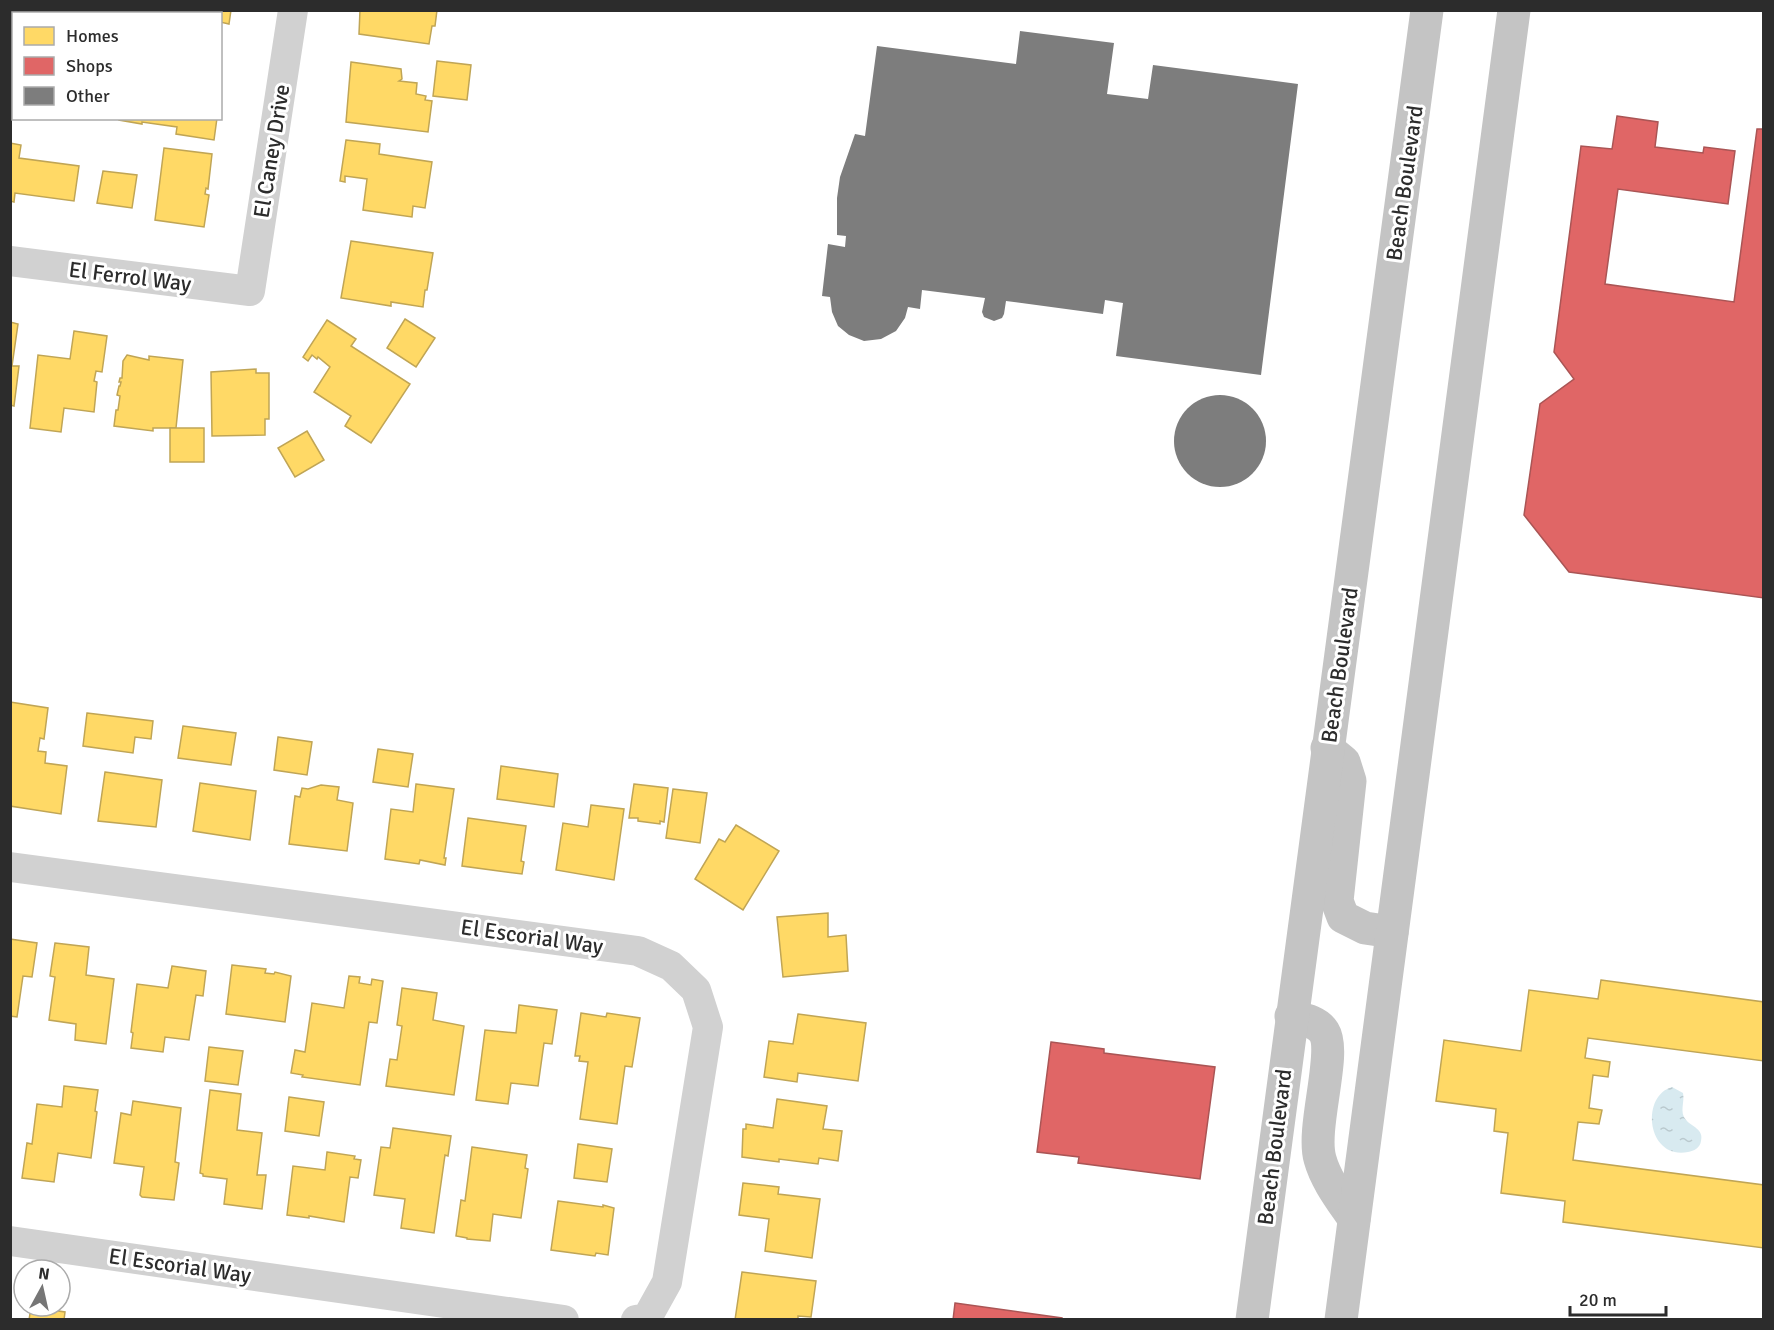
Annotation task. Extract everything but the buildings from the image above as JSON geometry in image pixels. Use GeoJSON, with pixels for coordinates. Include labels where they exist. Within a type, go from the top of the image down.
{"type":"FeatureCollection","features":[{"type":"Feature","properties":{"kind":"main road","name":"Beach Boulevard"},"geometry":{"type":"LineString","coordinates":[[1252,1320],[1427,10]]}},
{"type":"Feature","properties":{"kind":"main road"},"geometry":{"type":"LineString","coordinates":[[1341,1320],[1514,10]]}},
{"type":"Feature","properties":{"kind":"main road"},"geometry":{"type":"LineString","coordinates":[[1327,748],[1344,762],[1350,781],[1337,901],[1343,917],[1365,928],[1392,932]]}},
{"type":"Feature","properties":{"kind":"main road"},"geometry":{"type":"LineString","coordinates":[[1291,1016],[1310,1020],[1323,1030],[1329,1044],[1319,1119],[1319,1158],[1335,1192],[1354,1219]]}},
{"type":"Feature","properties":{"kind":"street","name":"El Caney Drive"},"geometry":{"type":"LineString","coordinates":[[250,291],[293,10]]}},
{"type":"Feature","properties":{"kind":"street","name":"El Ferrol Way"},"geometry":{"type":"LineString","coordinates":[[10,261],[250,291]]}},
{"type":"Feature","properties":{"kind":"street","name":"El Escorial Way"},"geometry":{"type":"LineString","coordinates":[[10,867],[639,951],[671,966],[696,990],[708,1027],[667,1282],[647,1318],[636,1320]]}},
{"type":"Feature","properties":{"kind":"street","name":"El Escorial Way"},"geometry":{"type":"LineString","coordinates":[[10,1241],[564,1320]]}},
{"type":"Feature","properties":{"kind":"water"},"geometry":{"type":"Polygon","coordinates":[[[1672,1087],[1683,1093],[1684,1117],[1701,1134],[1699,1146],[1690,1152],[1674,1152],[1656,1137],[1652,1114],[1655,1102],[1662,1093],[1672,1087]]]}}]}
